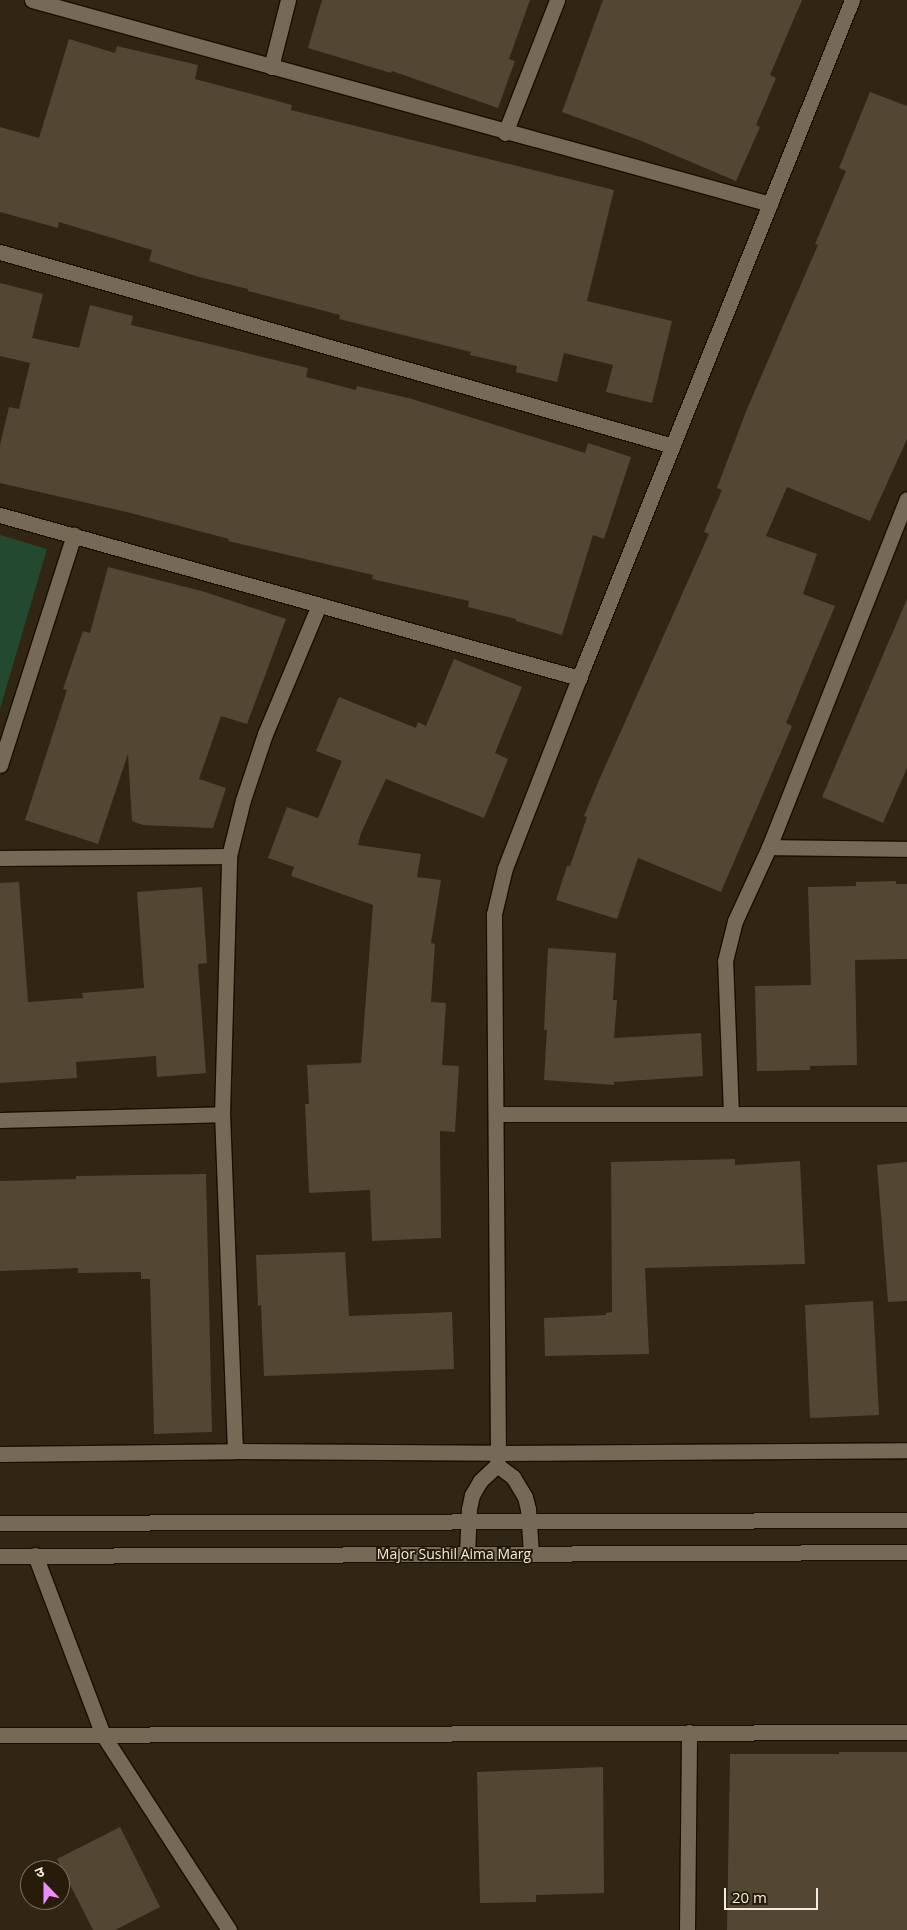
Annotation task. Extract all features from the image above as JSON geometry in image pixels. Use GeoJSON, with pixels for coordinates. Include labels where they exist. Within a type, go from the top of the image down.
{"type":"FeatureCollection","features":[{"type":"Feature","properties":{"kind":"street"},"geometry":{"type":"LineString","coordinates":[[32,0],[770,204]]}},
{"type":"Feature","properties":{"kind":"street"},"geometry":{"type":"LineString","coordinates":[[270,67],[288,0]]}},
{"type":"Feature","properties":{"kind":"street"},"geometry":{"type":"LineString","coordinates":[[505,132],[557,0]]}},
{"type":"Feature","properties":{"kind":"street"},"geometry":{"type":"LineString","coordinates":[[467,1554],[472,1495],[480,1481],[498,1459],[494,914],[506,868],[579,678],[852,0]]}},
{"type":"Feature","properties":{"kind":"street"},"geometry":{"type":"LineString","coordinates":[[0,252],[673,446]]}},
{"type":"Feature","properties":{"kind":"street"},"geometry":{"type":"LineString","coordinates":[[731,1114],[725,961],[736,921],[769,847],[907,499]]}},
{"type":"Feature","properties":{"kind":"street"},"geometry":{"type":"LineString","coordinates":[[0,515],[579,678]]}},
{"type":"Feature","properties":{"kind":"street"},"geometry":{"type":"LineString","coordinates":[[0,765],[74,535]]}},
{"type":"Feature","properties":{"kind":"street"},"geometry":{"type":"LineString","coordinates":[[235,1451],[222,1114],[229,856],[242,800],[265,734],[319,605]]}},
{"type":"Feature","properties":{"kind":"street"},"geometry":{"type":"LineString","coordinates":[[769,847],[907,849]]}},
{"type":"Feature","properties":{"kind":"street"},"geometry":{"type":"LineString","coordinates":[[0,858],[229,856]]}},
{"type":"Feature","properties":{"kind":"street"},"geometry":{"type":"LineString","coordinates":[[0,1120],[222,1114]]}},
{"type":"Feature","properties":{"kind":"street"},"geometry":{"type":"LineString","coordinates":[[496,1114],[907,1114]]}},
{"type":"Feature","properties":{"kind":"street"},"geometry":{"type":"LineString","coordinates":[[0,1454],[235,1451],[498,1459],[907,1450]]}},
{"type":"Feature","properties":{"kind":"street"},"geometry":{"type":"LineString","coordinates":[[498,1459],[520,1486],[527,1503],[531,1553]]}},
{"type":"Feature","properties":{"kind":"street"},"geometry":{"type":"LineString","coordinates":[[0,1523],[907,1520]]}},
{"type":"Feature","properties":{"kind":"street","name":"Major Sushil Aima Marg"},"geometry":{"type":"LineString","coordinates":[[0,1556],[907,1552]]}},
{"type":"Feature","properties":{"kind":"street"},"geometry":{"type":"LineString","coordinates":[[34,1555],[103,1735],[229,1930]]}},
{"type":"Feature","properties":{"kind":"street"},"geometry":{"type":"LineString","coordinates":[[687,1930],[689,1732]]}},
{"type":"Feature","properties":{"kind":"street"},"geometry":{"type":"LineString","coordinates":[[0,1736],[907,1732]]}},
{"type":"Feature","properties":{"kind":"green space"},"geometry":{"type":"Polygon","coordinates":[[[0,535],[47,549],[0,709],[0,535]]]}},
{"type":"Feature","properties":{"kind":"building"},"geometry":{"type":"Polygon","coordinates":[[[322,0],[530,0],[509,59],[515,61],[498,108],[392,71],[391,73],[308,48],[322,0]]]}},
{"type":"Feature","properties":{"kind":"building"},"geometry":{"type":"Polygon","coordinates":[[[603,0],[802,0],[770,75],[776,78],[756,125],[760,127],[736,181],[639,140],[562,112],[603,0]]]}},
{"type":"Feature","properties":{"kind":"building"},"geometry":{"type":"Polygon","coordinates":[[[69,39],[115,53],[117,46],[198,65],[195,79],[292,105],[291,110],[614,190],[587,301],[672,321],[652,403],[606,392],[613,365],[564,353],[557,382],[516,372],[517,366],[470,355],[471,352],[339,319],[340,315],[248,291],[248,289],[199,277],[149,261],[152,250],[59,222],[58,228],[0,212],[0,127],[39,138],[69,39]]]}},
{"type":"Feature","properties":{"kind":"building"},"geometry":{"type":"Polygon","coordinates":[[[870,92],[907,106],[907,439],[870,521],[787,487],[766,536],[817,554],[803,594],[835,606],[786,723],[792,726],[721,892],[638,858],[617,919],[556,900],[567,866],[570,866],[587,817],[584,816],[709,534],[704,532],[722,490],[717,488],[747,409],[818,245],[815,244],[846,171],[839,168],[870,92]]]}},
{"type":"Feature","properties":{"kind":"building"},"geometry":{"type":"Polygon","coordinates":[[[0,283],[43,294],[32,338],[79,348],[90,305],[133,316],[131,325],[308,368],[306,377],[356,390],[357,386],[412,399],[585,453],[588,443],[631,457],[604,539],[593,535],[562,635],[516,621],[516,619],[468,607],[469,601],[372,579],[373,575],[228,541],[229,539],[131,513],[0,483],[0,445],[9,407],[19,409],[30,363],[0,356],[0,283]]]}},
{"type":"Feature","properties":{"kind":"building"},"geometry":{"type":"Polygon","coordinates":[[[108,567],[205,592],[286,619],[247,724],[221,716],[199,779],[226,788],[213,828],[143,825],[132,821],[128,754],[98,844],[25,820],[67,690],[63,689],[83,631],[90,633],[108,567]]]}},
{"type":"Feature","properties":{"kind":"building"},"geometry":{"type":"Polygon","coordinates":[[[907,599],[907,768],[883,823],[822,797],[907,599]]]}},
{"type":"Feature","properties":{"kind":"building"},"geometry":{"type":"Polygon","coordinates":[[[454,659],[522,687],[495,753],[508,759],[484,818],[386,779],[361,833],[358,845],[421,854],[417,877],[441,880],[431,943],[435,944],[431,1002],[446,1003],[442,1065],[459,1066],[455,1132],[440,1131],[441,1238],[372,1241],[370,1190],[309,1193],[305,1104],[309,1104],[307,1065],[361,1063],[373,905],[291,876],[294,867],[268,858],[287,807],[318,818],[342,761],[316,751],[339,697],[416,728],[418,722],[426,726],[454,659]]]}},
{"type":"Feature","properties":{"kind":"building"},"geometry":{"type":"Polygon","coordinates":[[[896,881],[896,884],[907,884],[907,959],[855,960],[857,1065],[810,1066],[810,1070],[757,1071],[755,986],[811,985],[808,887],[856,886],[856,882],[896,881]]]}},
{"type":"Feature","properties":{"kind":"building"},"geometry":{"type":"Polygon","coordinates":[[[19,882],[28,1002],[83,998],[82,993],[144,988],[137,892],[202,887],[207,963],[198,964],[206,1073],[157,1077],[156,1056],[76,1062],[77,1078],[0,1083],[0,883],[19,882]]]}},
{"type":"Feature","properties":{"kind":"building"},"geometry":{"type":"Polygon","coordinates":[[[548,948],[616,953],[613,1000],[617,1000],[614,1038],[701,1033],[703,1076],[614,1082],[614,1085],[544,1080],[547,1030],[544,1030],[548,948]]]}},
{"type":"Feature","properties":{"kind":"building"},"geometry":{"type":"Polygon","coordinates":[[[735,1159],[735,1165],[800,1161],[805,1264],[645,1268],[649,1354],[545,1356],[544,1318],[606,1315],[606,1313],[612,1312],[611,1162],[735,1159]]]}},
{"type":"Feature","properties":{"kind":"building"},"geometry":{"type":"Polygon","coordinates":[[[907,1162],[907,1301],[888,1302],[877,1165],[907,1162]]]}},
{"type":"Feature","properties":{"kind":"building"},"geometry":{"type":"Polygon","coordinates":[[[206,1174],[212,1432],[154,1434],[150,1279],[141,1279],[141,1272],[78,1273],[78,1268],[0,1271],[0,1181],[76,1179],[76,1176],[206,1174]]]}},
{"type":"Feature","properties":{"kind":"building"},"geometry":{"type":"Polygon","coordinates":[[[345,1252],[349,1316],[452,1312],[454,1369],[264,1376],[261,1305],[258,1306],[256,1255],[345,1252]]]}},
{"type":"Feature","properties":{"kind":"building"},"geometry":{"type":"Polygon","coordinates":[[[873,1301],[879,1415],[810,1418],[805,1305],[873,1301]]]}},
{"type":"Feature","properties":{"kind":"building"},"geometry":{"type":"Polygon","coordinates":[[[839,1752],[907,1752],[907,1930],[727,1930],[730,1754],[839,1754],[839,1752]]]}},
{"type":"Feature","properties":{"kind":"building"},"geometry":{"type":"Polygon","coordinates":[[[603,1767],[604,1893],[536,1895],[536,1902],[480,1903],[477,1772],[603,1767]]]}},
{"type":"Feature","properties":{"kind":"building"},"geometry":{"type":"Polygon","coordinates":[[[120,1827],[160,1907],[115,1930],[93,1930],[70,1885],[70,1860],[57,1859],[120,1827]]]}}]}
